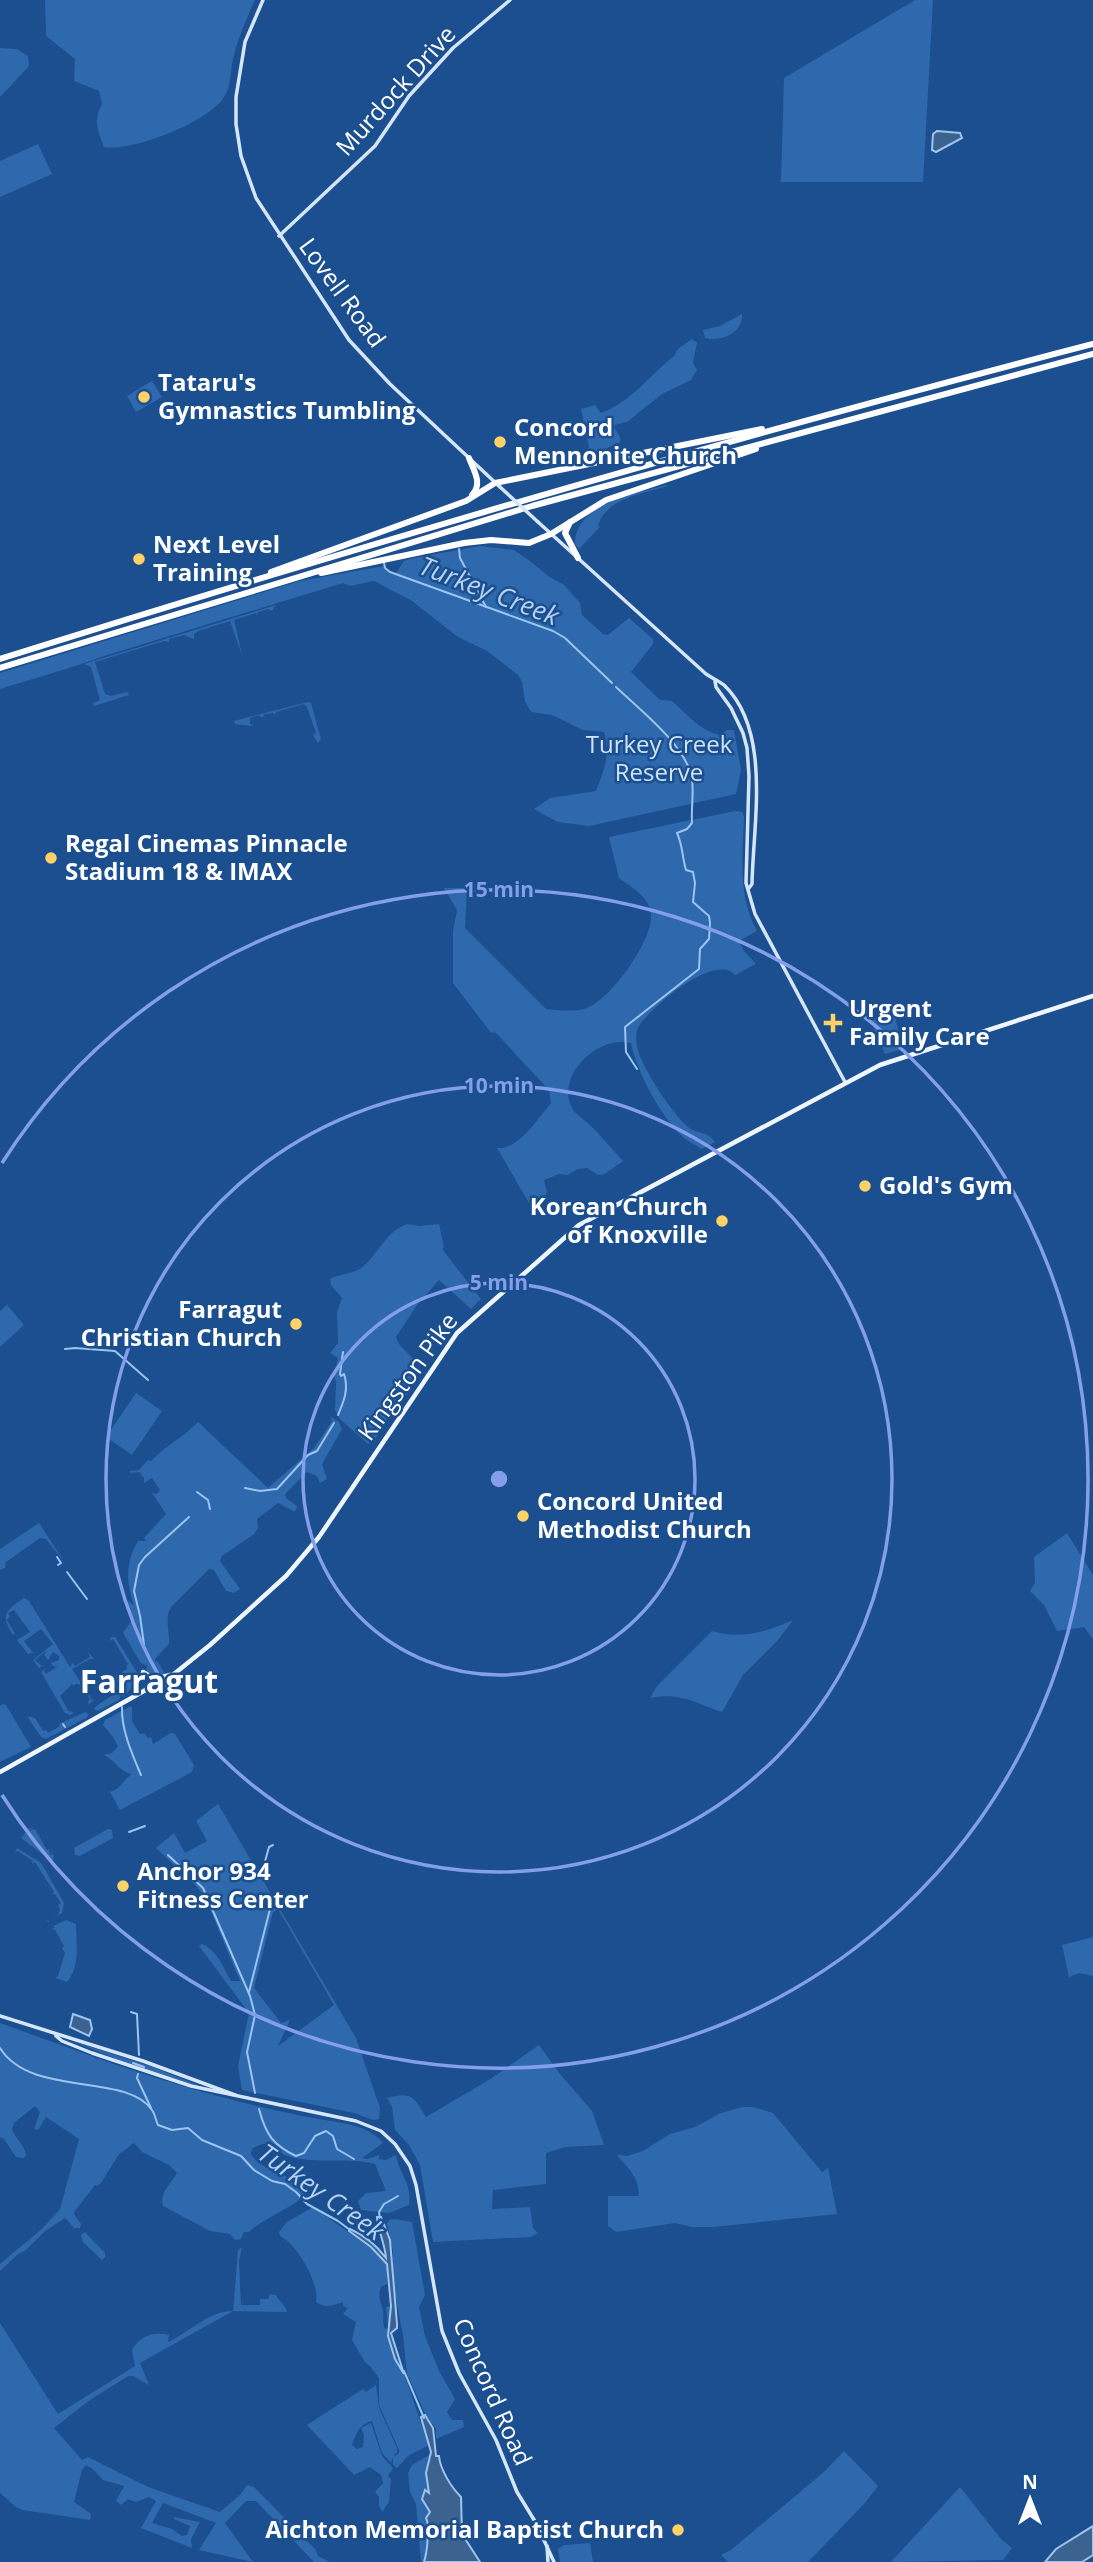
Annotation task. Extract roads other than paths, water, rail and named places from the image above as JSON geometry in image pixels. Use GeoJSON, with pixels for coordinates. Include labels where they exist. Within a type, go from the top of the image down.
{"type":"FeatureCollection","features":[{"type":"Feature","properties":{"kind":"highway"},"geometry":{"type":"LineString","coordinates":[[0,659],[494,508],[1093,343]]}},
{"type":"Feature","properties":{"kind":"highway"},"geometry":{"type":"LineString","coordinates":[[0,668],[530,506],[1093,354]]}},
{"type":"Feature","properties":{"kind":"highway"},"geometry":{"type":"LineString","coordinates":[[251,582],[280,568],[466,501],[498,485],[532,474],[795,424]]}},
{"type":"Feature","properties":{"kind":"highway"},"geometry":{"type":"LineString","coordinates":[[289,580],[464,542],[491,540],[529,543],[551,534],[570,520],[620,495],[808,432]]}},
{"type":"Feature","properties":{"kind":"highway"},"geometry":{"type":"LineString","coordinates":[[466,501],[478,486],[469,458]]}},
{"type":"Feature","properties":{"kind":"highway"},"geometry":{"type":"LineString","coordinates":[[570,520],[565,533],[578,558]]}},
{"type":"Feature","properties":{"kind":"main road","name":"Lovell Road"},"geometry":{"type":"LineString","coordinates":[[263,0],[243,50],[237,82],[236,124],[241,156],[250,184],[279,236],[349,340],[390,384],[538,523],[725,687],[745,717],[757,765],[752,884],[749,888]]}},
{"type":"Feature","properties":{"kind":"main road","name":"Murdock Drive"},"geometry":{"type":"LineString","coordinates":[[279,236],[375,146],[409,96],[453,47],[510,0]]}},
{"type":"Feature","properties":{"kind":"main road","name":"Lovell Road"},"geometry":{"type":"LineString","coordinates":[[715,681],[745,740],[748,762],[746,883],[755,914],[845,1082]]}},
{"type":"Feature","properties":{"kind":"main road"},"geometry":{"type":"LineString","coordinates":[[737,720],[745,717]]}},
{"type":"Feature","properties":{"kind":"main road","name":"Kingston Pike"},"geometry":{"type":"LineString","coordinates":[[0,1772],[174,1674],[211,1644],[299,1562],[319,1537],[451,1341],[474,1315],[589,1217],[887,1062],[1093,996]]}},
{"type":"Feature","properties":{"kind":"main road"},"geometry":{"type":"LineString","coordinates":[[144,1673],[154,1679],[174,1674]]}},
{"type":"Feature","properties":{"kind":"main road"},"geometry":{"type":"LineString","coordinates":[[0,2016],[56,2036],[69,2037],[143,2061],[237,2096]]}},
{"type":"Feature","properties":{"kind":"main road"},"geometry":{"type":"LineString","coordinates":[[56,2036],[62,2041],[163,2077],[224,2095],[237,2096]]}},
{"type":"Feature","properties":{"kind":"main road","name":"Concord Road"},"geometry":{"type":"LineString","coordinates":[[237,2096],[346,2118],[381,2131],[404,2156],[413,2174],[437,2306],[451,2353],[496,2440],[515,2489],[536,2523],[554,2562]]}},
{"type":"Feature","properties":{"kind":"main road","name":"Concord Road"},"geometry":{"type":"LineString","coordinates":[[547,2546],[548,2562]]}},
{"type":"Feature","properties":{"kind":"waterway"},"geometry":{"type":"LineString","coordinates":[[459,549],[460,558],[486,607]]}},
{"type":"Feature","properties":{"kind":"waterway","name":"Turkey Creek"},"geometry":{"type":"LineString","coordinates":[[384,563],[390,572],[553,631],[565,638],[612,683]]}},
{"type":"Feature","properties":{"kind":"waterway","name":"Turkey Creek"},"geometry":{"type":"LineString","coordinates":[[616,687],[672,741],[688,767],[693,784],[692,823],[687,829],[677,833],[686,870],[693,872],[693,902],[709,916],[710,923],[709,939],[700,949],[699,969],[625,1027],[626,1052],[637,1069]]}},
{"type":"Feature","properties":{"kind":"waterway"},"geometry":{"type":"LineString","coordinates":[[65,1349],[115,1351],[148,1380]]}},
{"type":"Feature","properties":{"kind":"waterway"},"geometry":{"type":"LineString","coordinates":[[338,1415],[346,1390],[344,1374],[340,1374],[343,1352]]}},
{"type":"Feature","properties":{"kind":"waterway"},"geometry":{"type":"LineString","coordinates":[[245,1488],[260,1491],[277,1489],[308,1455],[317,1451],[334,1423]]}},
{"type":"Feature","properties":{"kind":"waterway"},"geometry":{"type":"LineString","coordinates":[[197,1492],[208,1500],[210,1509]]}},
{"type":"Feature","properties":{"kind":"waterway"},"geometry":{"type":"LineString","coordinates":[[144,1645],[134,1591],[139,1565],[189,1517]]}},
{"type":"Feature","properties":{"kind":"waterway"},"geometry":{"type":"LineString","coordinates":[[57,1557],[61,1563],[58,1565]]}},
{"type":"Feature","properties":{"kind":"waterway"},"geometry":{"type":"LineString","coordinates":[[67,1572],[87,1599]]}},
{"type":"Feature","properties":{"kind":"waterway"},"geometry":{"type":"LineString","coordinates":[[122,1707],[125,1733],[141,1775]]}},
{"type":"Feature","properties":{"kind":"waterway"},"geometry":{"type":"LineString","coordinates":[[129,1832],[145,1826]]}},
{"type":"Feature","properties":{"kind":"waterway"},"geometry":{"type":"LineString","coordinates":[[264,1865],[269,1847],[273,1845]]}},
{"type":"Feature","properties":{"kind":"waterway"},"geometry":{"type":"LineString","coordinates":[[168,1855],[203,1888],[250,1996],[255,2015],[247,2052],[255,2093]]}},
{"type":"Feature","properties":{"kind":"waterway"},"geometry":{"type":"LineString","coordinates":[[249,1992],[272,1901]]}},
{"type":"Feature","properties":{"kind":"waterway"},"geometry":{"type":"LineString","coordinates":[[131,2012],[137,2014],[139,2055]]}},
{"type":"Feature","properties":{"kind":"waterway","name":"Turkey Creek"},"geometry":{"type":"LineString","coordinates":[[0,2048],[14,2063],[33,2073],[55,2080],[122,2091],[139,2098],[152,2110],[158,2125],[172,2130],[188,2128],[202,2140],[241,2156],[254,2170],[272,2181],[285,2184],[307,2204],[350,2230]]}},
{"type":"Feature","properties":{"kind":"waterway"},"geometry":{"type":"LineString","coordinates":[[133,2063],[144,2067]]}},
{"type":"Feature","properties":{"kind":"waterway"},"geometry":{"type":"LineString","coordinates":[[138,2074],[137,2078],[151,2108]]}},
{"type":"Feature","properties":{"kind":"waterway"},"geometry":{"type":"LineString","coordinates":[[259,2109],[264,2126],[272,2138],[288,2152],[296,2156],[304,2153],[315,2136],[326,2131],[333,2136],[337,2149],[354,2159]]}},
{"type":"Feature","properties":{"kind":"waterway"},"geometry":{"type":"LineString","coordinates":[[380,2219],[379,2212],[384,2204],[398,2196]]}},
{"type":"Feature","properties":{"kind":"waterway","name":"Turkey Creek"},"geometry":{"type":"LineString","coordinates":[[404,2371],[424,2418]]}},
{"type":"Feature","properties":{"kind":"place","name":"Tataru's Gymnastics Tumbling"},"geometry":{"type":"Point","coordinates":[144,397]}},
{"type":"Feature","properties":{"kind":"place","name":"Concord Mennonite Church"},"geometry":{"type":"Point","coordinates":[500,442]}},
{"type":"Feature","properties":{"kind":"place","name":"Next Level Training"},"geometry":{"type":"Point","coordinates":[139,559]}},
{"type":"Feature","properties":{"kind":"place","name":"Regal Cinemas Pinnacle Stadium 18 & IMAX"},"geometry":{"type":"Point","coordinates":[51,858]}},
{"type":"Feature","properties":{"kind":"place","name":"Urgent Family Care"},"geometry":{"type":"Point","coordinates":[833,1023]}},
{"type":"Feature","properties":{"kind":"place","name":"Gold's Gym"},"geometry":{"type":"Point","coordinates":[865,1186]}},
{"type":"Feature","properties":{"kind":"place","name":"Korean Church of Knoxville"},"geometry":{"type":"Point","coordinates":[722,1221]}},
{"type":"Feature","properties":{"kind":"place","name":"Farragut Christian Church"},"geometry":{"type":"Point","coordinates":[296,1324]}},
{"type":"Feature","properties":{"kind":"place","name":"Concord United Methodist Church"},"geometry":{"type":"Point","coordinates":[523,1516]}},
{"type":"Feature","properties":{"kind":"place","name":"Anchor 934 Fitness Center"},"geometry":{"type":"Point","coordinates":[123,1886]}},
{"type":"Feature","properties":{"kind":"place","name":"Aichton Memorial Baptist Church"},"geometry":{"type":"Point","coordinates":[678,2530]}},
{"type":"Feature","properties":{"kind":"district","name":"Farragut"},"geometry":{"type":"Point","coordinates":[149,1682]}},
{"type":"Feature","properties":{"kind":"park label","name":"Turkey Creek Reserve"},"geometry":{"type":"Point","coordinates":[659,759]}}]}
